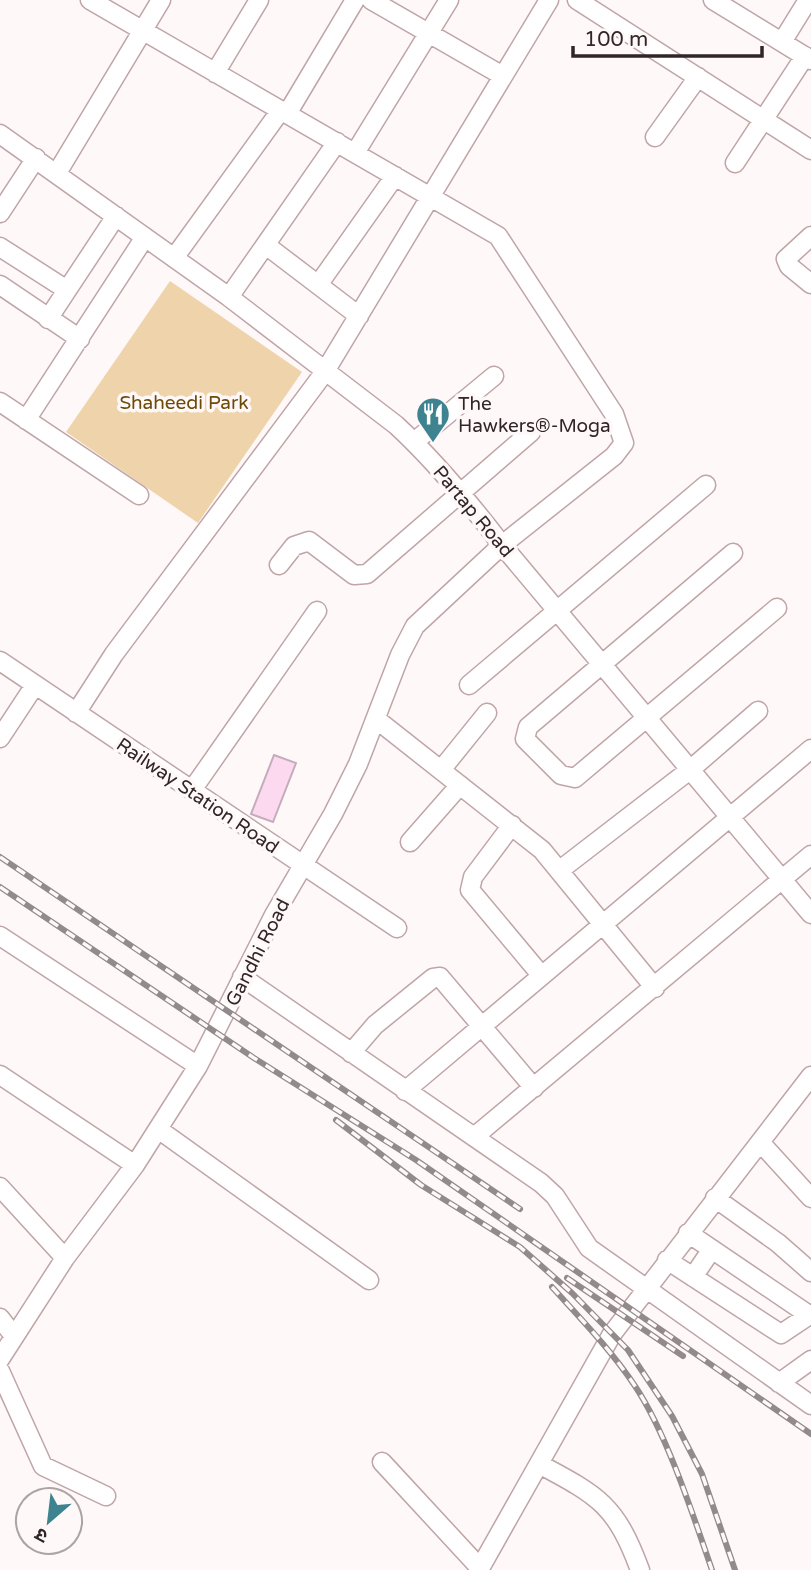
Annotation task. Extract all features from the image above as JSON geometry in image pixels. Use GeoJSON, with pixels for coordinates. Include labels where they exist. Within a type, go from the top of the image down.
{"type":"FeatureCollection","features":[{"type":"Feature","properties":{"kind":"street"},"geometry":{"type":"LineString","coordinates":[[90,0],[431,197]]}},
{"type":"Feature","properties":{"kind":"street"},"geometry":{"type":"LineString","coordinates":[[57,173],[161,0]]}},
{"type":"Feature","properties":{"kind":"street"},"geometry":{"type":"LineString","coordinates":[[215,73],[259,0]]}},
{"type":"Feature","properties":{"kind":"street"},"geometry":{"type":"LineString","coordinates":[[174,258],[284,112],[355,0]]}},
{"type":"Feature","properties":{"kind":"street"},"geometry":{"type":"LineString","coordinates":[[371,0],[503,76]]}},
{"type":"Feature","properties":{"kind":"street"},"geometry":{"type":"LineString","coordinates":[[355,153],[449,0]]}},
{"type":"Feature","properties":{"kind":"street"},"geometry":{"type":"LineString","coordinates":[[76,713],[114,654],[324,373],[549,0]]}},
{"type":"Feature","properties":{"kind":"street"},"geometry":{"type":"LineString","coordinates":[[578,0],[811,150]]}},
{"type":"Feature","properties":{"kind":"street"},"geometry":{"type":"LineString","coordinates":[[782,42],[808,0]]}},
{"type":"Feature","properties":{"kind":"street"},"geometry":{"type":"LineString","coordinates":[[723,3],[808,58],[735,163]]}},
{"type":"Feature","properties":{"kind":"street"},"geometry":{"type":"LineString","coordinates":[[655,137],[698,77]]}},
{"type":"Feature","properties":{"kind":"street","name":"Partap Road"},"geometry":{"type":"LineString","coordinates":[[0,134],[229,297],[414,442],[461,491],[502,545],[732,816],[811,914]]}},
{"type":"Feature","properties":{"kind":"street"},"geometry":{"type":"LineString","coordinates":[[229,297],[337,142]]}},
{"type":"Feature","properties":{"kind":"street"},"geometry":{"type":"LineString","coordinates":[[0,213],[36,158]]}},
{"type":"Feature","properties":{"kind":"street"},"geometry":{"type":"LineString","coordinates":[[318,285],[395,176]]}},
{"type":"Feature","properties":{"kind":"street","name":"Gandhi Road"},"geometry":{"type":"LineString","coordinates":[[0,1359],[65,1258],[135,1165],[198,1066],[302,865],[333,814],[376,719],[400,655],[415,626],[502,545],[614,456],[624,443],[614,414],[509,250],[498,236],[431,197]]}},
{"type":"Feature","properties":{"kind":"street"},"geometry":{"type":"LineString","coordinates":[[48,319],[116,216]]}},
{"type":"Feature","properties":{"kind":"street"},"geometry":{"type":"LineString","coordinates":[[811,236],[786,259],[789,266],[811,284]]}},
{"type":"Feature","properties":{"kind":"street"},"geometry":{"type":"LineString","coordinates":[[26,420],[145,237]]}},
{"type":"Feature","properties":{"kind":"street"},"geometry":{"type":"LineString","coordinates":[[267,246],[359,316]]}},
{"type":"Feature","properties":{"kind":"street"},"geometry":{"type":"LineString","coordinates":[[0,247],[67,290]]}},
{"type":"Feature","properties":{"kind":"street"},"geometry":{"type":"LineString","coordinates":[[0,285],[80,339]]}},
{"type":"Feature","properties":{"kind":"street"},"geometry":{"type":"LineString","coordinates":[[414,442],[494,376]]}},
{"type":"Feature","properties":{"kind":"street"},"geometry":{"type":"LineString","coordinates":[[0,402],[139,495]]}},
{"type":"Feature","properties":{"kind":"street"},"geometry":{"type":"LineString","coordinates":[[279,565],[294,547],[309,541],[354,575],[367,575],[531,432]]}},
{"type":"Feature","properties":{"kind":"street"},"geometry":{"type":"LineString","coordinates":[[469,685],[706,485]]}},
{"type":"Feature","properties":{"kind":"street"},"geometry":{"type":"LineString","coordinates":[[733,553],[525,730],[528,743],[561,775],[575,778],[777,608]]}},
{"type":"Feature","properties":{"kind":"street"},"geometry":{"type":"LineString","coordinates":[[192,790],[317,611]]}},
{"type":"Feature","properties":{"kind":"street","name":"Railway Station Road"},"geometry":{"type":"LineString","coordinates":[[0,661],[397,928]]}},
{"type":"Feature","properties":{"kind":"street"},"geometry":{"type":"LineString","coordinates":[[0,738],[35,685]]}},
{"type":"Feature","properties":{"kind":"street"},"geometry":{"type":"LineString","coordinates":[[560,870],[691,769],[758,711]]}},
{"type":"Feature","properties":{"kind":"street"},"geometry":{"type":"LineString","coordinates":[[441,770],[486,713]]}},
{"type":"Feature","properties":{"kind":"street"},"geometry":{"type":"LineString","coordinates":[[376,719],[512,825],[560,870],[655,988]]}},
{"type":"Feature","properties":{"kind":"street"},"geometry":{"type":"LineString","coordinates":[[405,1091],[480,1025],[811,749]]}},
{"type":"Feature","properties":{"kind":"street"},"geometry":{"type":"LineString","coordinates":[[410,842],[460,785]]}},
{"type":"Feature","properties":{"kind":"street"},"geometry":{"type":"LineString","coordinates":[[512,825],[472,877],[470,890],[541,975]]}},
{"type":"Feature","properties":{"kind":"street"},"geometry":{"type":"LineString","coordinates":[[474,1137],[811,855]]}},
{"type":"Feature","properties":{"kind":"street"},"geometry":{"type":"LineString","coordinates":[[0,936],[198,1066]]}},
{"type":"Feature","properties":{"kind":"street"},"geometry":{"type":"LineString","coordinates":[[242,977],[541,1183],[555,1196],[589,1248],[779,1383],[807,1396]]}},
{"type":"Feature","properties":{"kind":"street"},"geometry":{"type":"LineString","coordinates":[[351,1054],[397,1005],[437,977],[443,979],[534,1088]]}},
{"type":"Feature","properties":{"kind":"street"},"geometry":{"type":"LineString","coordinates":[[0,1075],[135,1165]]}},
{"type":"Feature","properties":{"kind":"street"},"geometry":{"type":"LineString","coordinates":[[382,1462],[479,1569],[612,1334],[644,1289],[811,1076]]}},
{"type":"Feature","properties":{"kind":"street"},"geometry":{"type":"LineString","coordinates":[[158,1129],[369,1280]]}},
{"type":"Feature","properties":{"kind":"street"},"geometry":{"type":"LineString","coordinates":[[760,1142],[811,1198]]}},
{"type":"Feature","properties":{"kind":"street"},"geometry":{"type":"LineString","coordinates":[[0,1187],[65,1258]]}},
{"type":"Feature","properties":{"kind":"street"},"geometry":{"type":"LineString","coordinates":[[715,1198],[778,1243],[811,1272]]}},
{"type":"Feature","properties":{"kind":"street"},"geometry":{"type":"LineString","coordinates":[[667,1260],[781,1334],[810,1314],[688,1233]]}},
{"type":"Feature","properties":{"kind":"street"},"geometry":{"type":"LineString","coordinates":[[693,1277],[712,1249]]}},
{"type":"Feature","properties":{"kind":"street"},"geometry":{"type":"LineString","coordinates":[[0,1318],[14,1336]]}},
{"type":"Feature","properties":{"kind":"street"},"geometry":{"type":"LineString","coordinates":[[779,1383],[811,1360]]}},
{"type":"Feature","properties":{"kind":"street"},"geometry":{"type":"LineString","coordinates":[[0,1371],[43,1466],[106,1496]]}},
{"type":"Feature","properties":{"kind":"street"},"geometry":{"type":"LineString","coordinates":[[539,1464],[587,1490],[611,1509],[626,1533],[640,1570]]}},
{"type":"Feature","properties":{"kind":"green space","name":"Shaheedi Park"},"geometry":{"type":"Polygon","coordinates":[[[170,281],[302,372],[198,523],[66,432],[170,281]]]}},
{"type":"Feature","properties":{"kind":"building"},"geometry":{"type":"Polygon","coordinates":[[[274,755],[296,763],[273,822],[251,814],[274,755]]]}},
{"type":"Feature","properties":{"kind":"railway"},"geometry":{"type":"LineString","coordinates":[[0,857],[520,1209]]}},
{"type":"Feature","properties":{"kind":"railway"},"geometry":{"type":"LineString","coordinates":[[0,887],[254,1058],[416,1160],[811,1434]]}},
{"type":"Feature","properties":{"kind":"railway"},"geometry":{"type":"LineString","coordinates":[[336,1120],[421,1185],[520,1247],[572,1293],[628,1350],[672,1416],[702,1474],[735,1570]]}},
{"type":"Feature","properties":{"kind":"railway"},"geometry":{"type":"LineString","coordinates":[[567,1278],[683,1356]]}},
{"type":"Feature","properties":{"kind":"railway"},"geometry":{"type":"LineString","coordinates":[[552,1287],[616,1360],[647,1405],[678,1475],[712,1570]]}},
{"type":"Feature","properties":{"kind":"place","name":"The Hawkers®-Moga"},"geometry":{"type":"Point","coordinates":[433,444]}}]}
